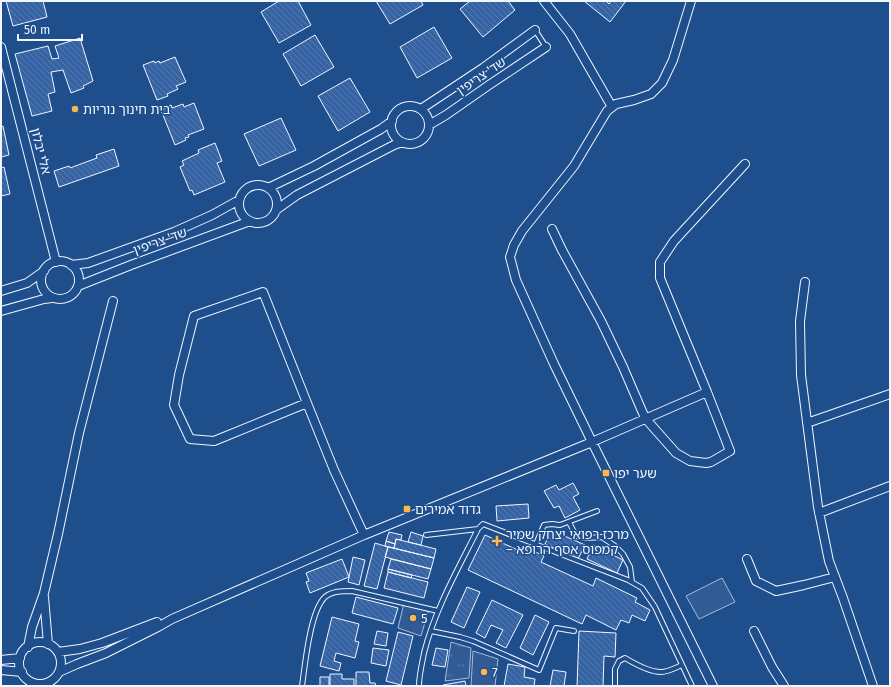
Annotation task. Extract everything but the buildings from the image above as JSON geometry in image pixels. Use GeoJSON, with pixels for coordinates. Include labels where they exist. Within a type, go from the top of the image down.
{"type":"FeatureCollection","features":[{"type":"Feature","properties":{"kind":"street"},"geometry":{"type":"LineString","coordinates":[[544,1],[570,34],[612,107]]}},
{"type":"Feature","properties":{"kind":"street"},"geometry":{"type":"LineString","coordinates":[[691,1],[673,60],[662,83],[651,94],[616,104],[607,111],[574,166],[522,231],[514,245],[510,257],[516,280],[554,364],[713,686]]}},
{"type":"Feature","properties":{"kind":"street","name":"שד' צריפין"},"geometry":{"type":"LineString","coordinates":[[421,110],[483,68],[535,30]]}},
{"type":"Feature","properties":{"kind":"street","name":"אלי יבלון"},"geometry":{"type":"LineString","coordinates":[[1,47],[56,262]]}},
{"type":"Feature","properties":{"kind":"street","name":"שד' צריפין"},"geometry":{"type":"LineString","coordinates":[[429,125],[546,47]]}},
{"type":"Feature","properties":{"kind":"street"},"geometry":{"type":"LineString","coordinates":[[412,106],[421,110],[428,119],[429,125],[425,137],[415,144],[408,144],[397,139],[391,128],[394,115],[403,108],[412,106]]}},
{"type":"Feature","properties":{"kind":"street"},"geometry":{"type":"LineString","coordinates":[[268,188],[314,166],[392,121]]}},
{"type":"Feature","properties":{"kind":"street"},"geometry":{"type":"LineString","coordinates":[[276,210],[297,195],[402,142]]}},
{"type":"Feature","properties":{"kind":"street"},"geometry":{"type":"LineString","coordinates":[[552,229],[601,321],[645,418],[676,453],[690,461],[706,463],[711,462],[730,451],[660,278],[660,262],[674,240],[745,164]]}},
{"type":"Feature","properties":{"kind":"street"},"geometry":{"type":"LineString","coordinates":[[260,185],[268,188],[273,192],[276,198],[276,210],[273,215],[268,220],[256,223],[245,218],[239,206],[239,200],[242,194],[251,186],[260,185]]}},
{"type":"Feature","properties":{"kind":"street","name":"שד' צריפין"},"geometry":{"type":"LineString","coordinates":[[71,265],[88,263],[174,232],[212,215],[239,200]]}},
{"type":"Feature","properties":{"kind":"street","name":"שד' צריפין"},"geometry":{"type":"LineString","coordinates":[[78,286],[93,279],[250,221]]}},
{"type":"Feature","properties":{"kind":"street"},"geometry":{"type":"LineString","coordinates":[[1,291],[27,283],[44,271],[48,266],[56,262],[65,262],[71,265],[78,274],[79,280],[75,292],[65,299],[44,299],[1,311]]}},
{"type":"Feature","properties":{"kind":"street"},"geometry":{"type":"LineString","coordinates":[[44,271],[42,277],[43,289],[52,298]]}},
{"type":"Feature","properties":{"kind":"street"},"geometry":{"type":"LineString","coordinates":[[805,282],[800,321],[801,375],[819,513],[829,561],[873,686]]}},
{"type":"Feature","properties":{"kind":"street"},"geometry":{"type":"LineString","coordinates":[[306,403],[214,441],[190,439],[174,405],[179,374],[194,316],[263,292],[306,403],[334,470],[364,534]]}},
{"type":"Feature","properties":{"kind":"street"},"geometry":{"type":"LineString","coordinates":[[28,647],[32,627],[44,593],[79,433],[114,301]]}},
{"type":"Feature","properties":{"kind":"street"},"geometry":{"type":"LineString","coordinates":[[59,672],[106,653],[172,619],[364,534],[592,442],[707,392]]}},
{"type":"Feature","properties":{"kind":"street"},"geometry":{"type":"LineString","coordinates":[[807,423],[890,394]]}},
{"type":"Feature","properties":{"kind":"street"},"geometry":{"type":"LineString","coordinates":[[819,513],[890,486]]}},
{"type":"Feature","properties":{"kind":"street"},"geometry":{"type":"LineString","coordinates":[[747,559],[756,581],[776,590],[835,577]]}},
{"type":"Feature","properties":{"kind":"street"},"geometry":{"type":"LineString","coordinates":[[44,593],[48,644]]}},
{"type":"Feature","properties":{"kind":"street"},"geometry":{"type":"LineString","coordinates":[[58,652],[80,649],[94,645],[158,622],[172,619]]}},
{"type":"Feature","properties":{"kind":"street"},"geometry":{"type":"LineString","coordinates":[[754,631],[772,668],[784,686]]}},
{"type":"Feature","properties":{"kind":"street"},"geometry":{"type":"LineString","coordinates":[[41,642],[48,644],[54,647],[58,652],[61,659],[61,665],[59,672],[50,684],[38,685],[26,678],[22,672],[20,658],[23,652],[34,643],[41,642]]}},
{"type":"Feature","properties":{"kind":"street"},"geometry":{"type":"LineString","coordinates":[[1,660],[20,658]]}},
{"type":"Feature","properties":{"kind":"street"},"geometry":{"type":"LineString","coordinates":[[1,670],[22,672]]}},
{"type":"Feature","properties":{"kind":"lane"},"geometry":{"type":"LineString","coordinates":[[535,30],[546,47]]}},
{"type":"Feature","properties":{"kind":"lane"},"geometry":{"type":"LineString","coordinates":[[536,544],[544,525],[552,524],[560,526],[597,511]]}},
{"type":"Feature","properties":{"kind":"lane"},"geometry":{"type":"LineString","coordinates":[[569,522],[576,536],[587,538],[602,537],[615,546],[623,554],[630,567],[632,582]]}},
{"type":"Feature","properties":{"kind":"lane"},"geometry":{"type":"LineString","coordinates":[[419,686],[422,661],[438,611],[478,529],[483,524],[632,582],[642,588],[655,607],[692,686]]}},
{"type":"Feature","properties":{"kind":"lane"},"geometry":{"type":"LineString","coordinates":[[426,535],[478,529]]}},
{"type":"Feature","properties":{"kind":"lane"},"geometry":{"type":"LineString","coordinates":[[302,686],[310,634],[315,614],[319,604],[325,597],[332,593],[352,591],[438,611]]}},
{"type":"Feature","properties":{"kind":"lane"},"geometry":{"type":"LineString","coordinates":[[431,631],[473,641],[539,670],[556,628],[574,631]]}},
{"type":"Feature","properties":{"kind":"lane"},"geometry":{"type":"LineString","coordinates":[[615,686],[615,669],[618,661],[625,658],[652,671],[661,672],[682,665]]}},
{"type":"Feature","properties":{"kind":"green space"},"geometry":{"type":"Polygon","coordinates":[[[451,642],[471,648],[469,678],[445,681],[451,642]]]}},
{"type":"Feature","properties":{"kind":"shaded area"},"geometry":{"type":"Polygon","coordinates":[[[722,578],[735,602],[699,619],[686,596],[722,578]]]}},
{"type":"Feature","properties":{"kind":"shaded area","name":"5"},"geometry":{"type":"Polygon","coordinates":[[[404,603],[429,609],[421,636],[398,628],[404,603]]]}},
{"type":"Feature","properties":{"kind":"shaded area","name":"7"},"geometry":{"type":"Polygon","coordinates":[[[473,651],[498,659],[495,686],[471,686],[473,651]]]}},
{"type":"Feature","properties":{"kind":"place","name":"בית חינוך נוריות"},"geometry":{"type":"Point","coordinates":[75,109]}},
{"type":"Feature","properties":{"kind":"place","name":"שער יפו"},"geometry":{"type":"Point","coordinates":[606,473]}},
{"type":"Feature","properties":{"kind":"place","name":"גדוד אמירים"},"geometry":{"type":"Point","coordinates":[407,509]}},
{"type":"Feature","properties":{"kind":"place","name":"מרכז רפואי יצחק שמיר – קמפוס אסף הרופא"},"geometry":{"type":"Point","coordinates":[497,541]}},
{"type":"Feature","properties":{"kind":"place","name":"5"},"geometry":{"type":"Point","coordinates":[413,618]}},
{"type":"Feature","properties":{"kind":"place","name":"7"},"geometry":{"type":"Point","coordinates":[484,672]}}]}
